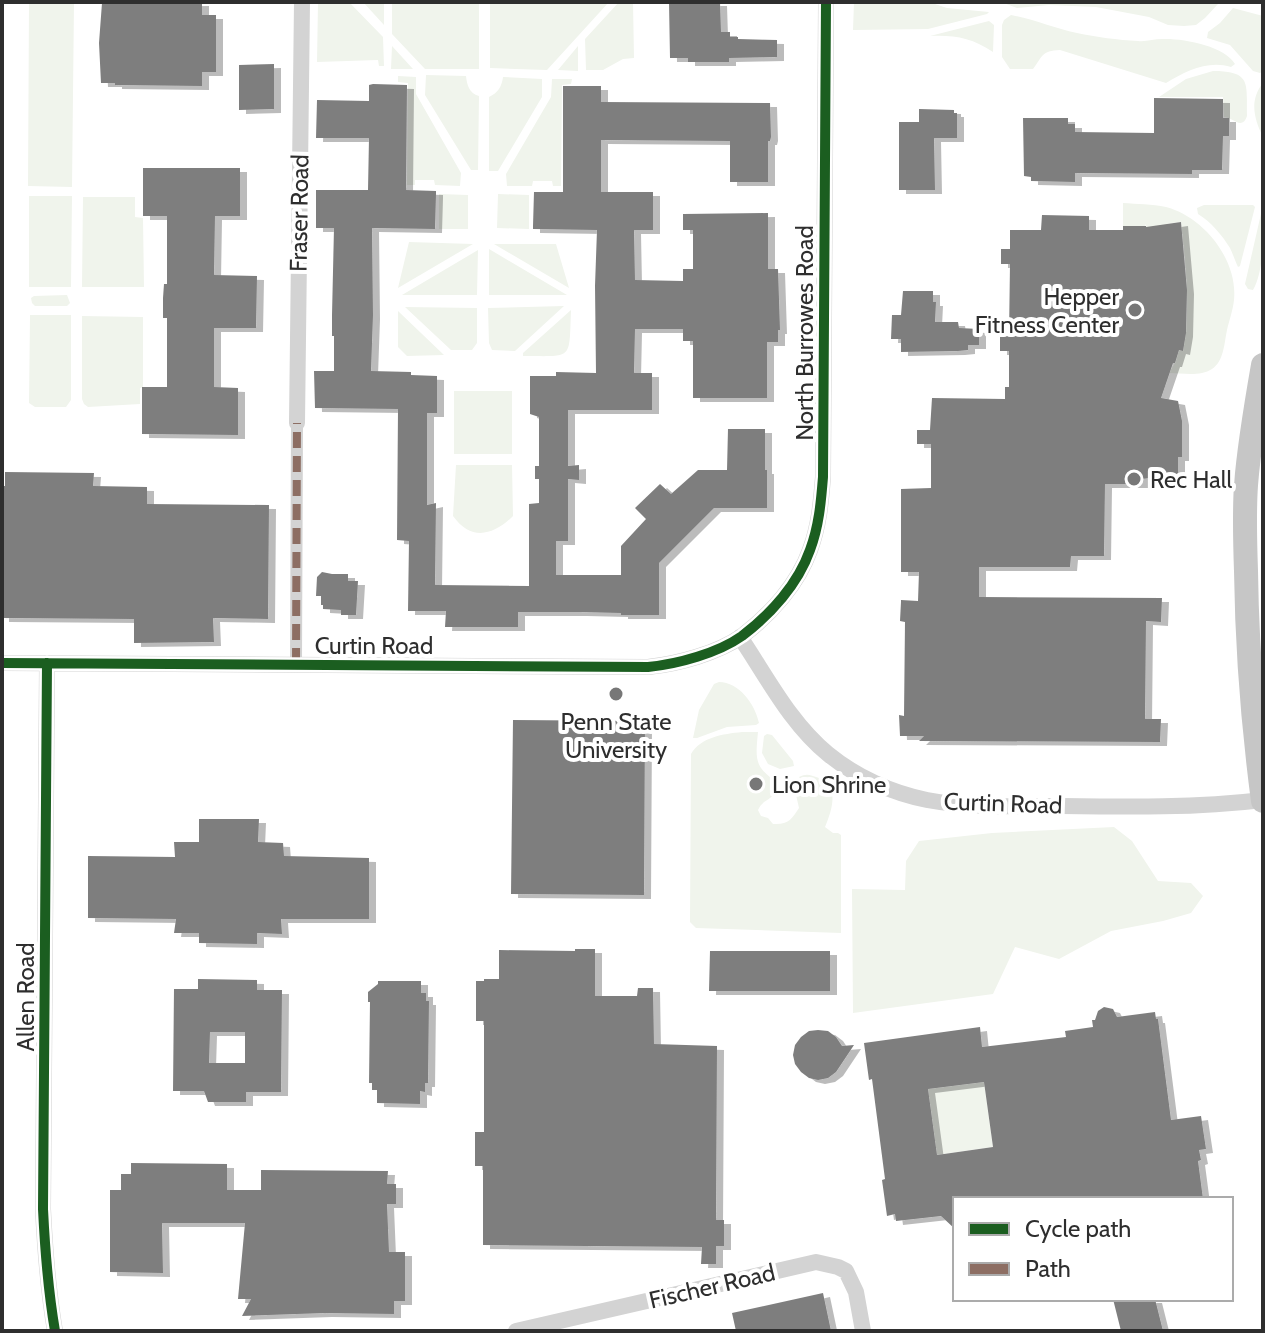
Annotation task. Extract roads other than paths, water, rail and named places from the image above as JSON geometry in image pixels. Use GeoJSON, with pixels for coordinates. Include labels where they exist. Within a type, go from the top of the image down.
{"type":"FeatureCollection","features":[{"type":"Feature","properties":{"kind":"main road"},"geometry":{"type":"LineString","coordinates":[[1263,365],[1249,450],[1245,540],[1246,614],[1263,800]]}},
{"type":"Feature","properties":{"kind":"street","name":"Fraser Road"},"geometry":{"type":"LineString","coordinates":[[297,423],[302,2]]}},
{"type":"Feature","properties":{"kind":"street","name":"North Burrowes Road"},"geometry":{"type":"LineString","coordinates":[[740,637],[775,605],[794,582],[810,550],[820,514],[823,477],[826,2]]}},
{"type":"Feature","properties":{"kind":"street"},"geometry":{"type":"LineString","coordinates":[[296,664],[297,423]]}},
{"type":"Feature","properties":{"kind":"street","name":"Curtin Road"},"geometry":{"type":"LineString","coordinates":[[2,663],[648,667],[672,664],[740,637],[785,706],[814,741],[849,769],[896,792],[943,803],[1024,806],[1190,806],[1263,800]]}},
{"type":"Feature","properties":{"kind":"street","name":"Allen Road"},"geometry":{"type":"LineString","coordinates":[[47,663],[43,1209],[55,1331]]}},
{"type":"Feature","properties":{"kind":"street","name":"Fischer Road"},"geometry":{"type":"LineString","coordinates":[[516,1331],[816,1262],[846,1271],[856,1292],[863,1331]]}},
{"type":"Feature","properties":{"kind":"place","name":"Hepper Fitness Center"},"geometry":{"type":"Point","coordinates":[1135,310]}},
{"type":"Feature","properties":{"kind":"place","name":"Rec Hall"},"geometry":{"type":"Point","coordinates":[1134,479]}},
{"type":"Feature","properties":{"kind":"place","name":"Penn State University"},"geometry":{"type":"Point","coordinates":[616,694]}},
{"type":"Feature","properties":{"kind":"place","name":"Lion Shrine"},"geometry":{"type":"Point","coordinates":[756,784]}}]}
